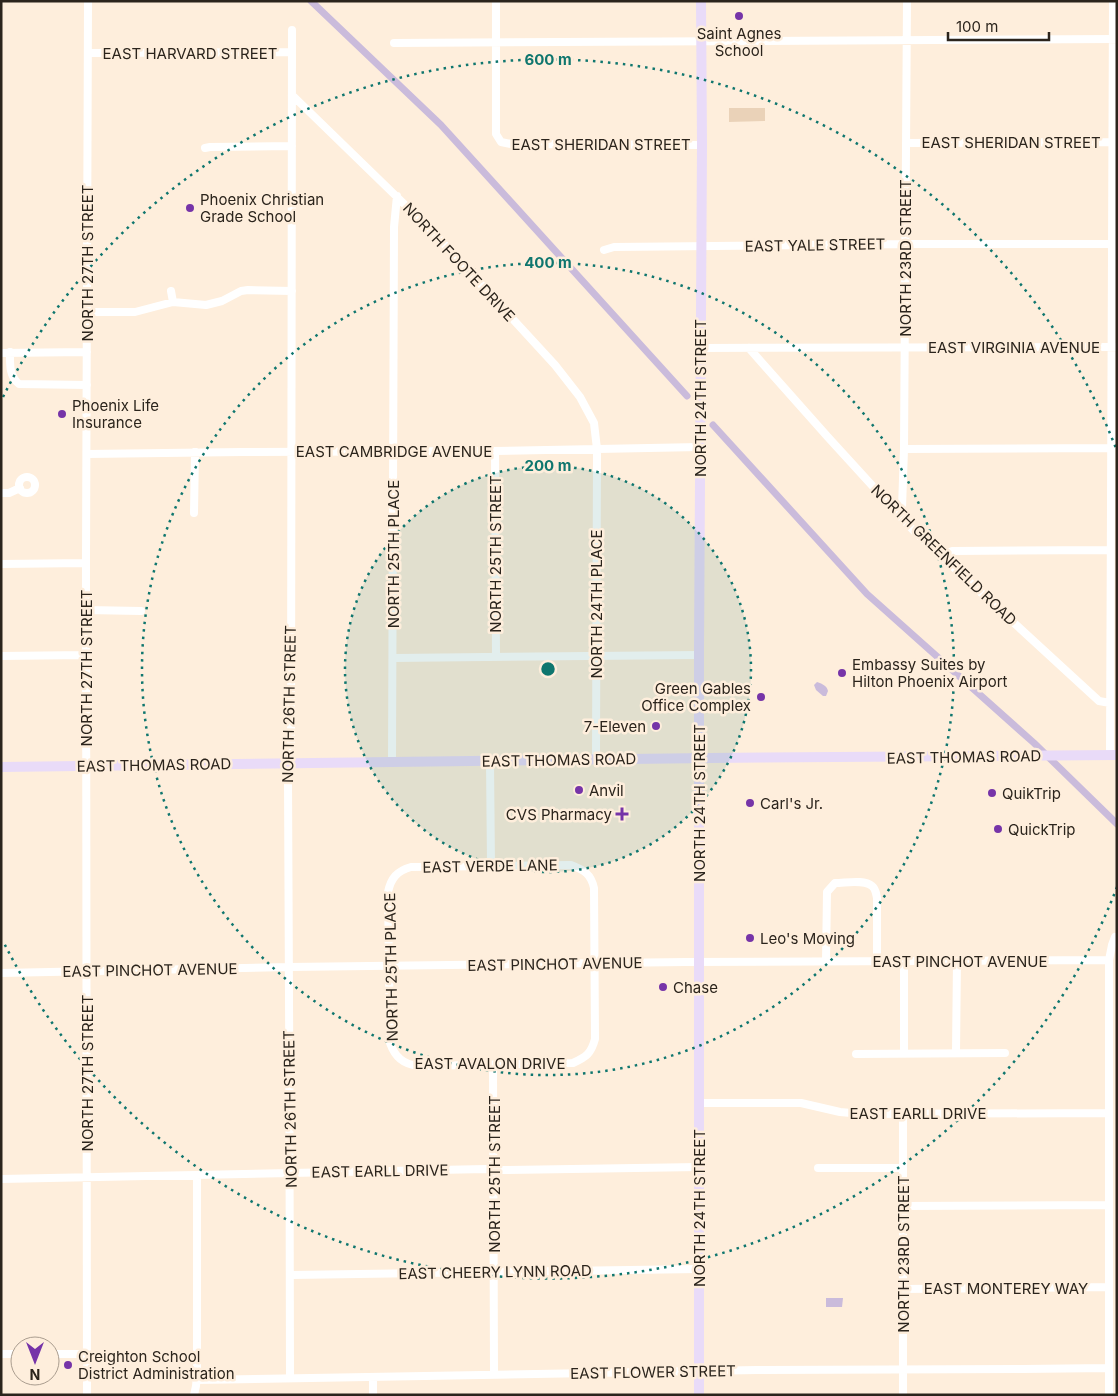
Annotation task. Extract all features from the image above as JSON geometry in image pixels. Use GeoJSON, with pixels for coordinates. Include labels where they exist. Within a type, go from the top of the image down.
{"type":"FeatureCollection","features":[{"type":"Feature","properties":{"kind":"main road","name":"NORTH 24TH STREET"},"geometry":{"type":"LineString","coordinates":[[699,1395],[701,1]]}},
{"type":"Feature","properties":{"kind":"main road","name":"EAST THOMAS ROAD"},"geometry":{"type":"LineString","coordinates":[[1,767],[1113,755]]}},
{"type":"Feature","properties":{"kind":"street","name":"NORTH 27TH STREET"},"geometry":{"type":"LineString","coordinates":[[86,1395],[88,1]]}},
{"type":"Feature","properties":{"kind":"street"},"geometry":{"type":"LineString","coordinates":[[496,1],[496,43]]}},
{"type":"Feature","properties":{"kind":"street","name":"NORTH 23RD STREET"},"geometry":{"type":"LineString","coordinates":[[899,515],[902,508],[904,449],[907,1]]}},
{"type":"Feature","properties":{"kind":"street"},"geometry":{"type":"LineString","coordinates":[[1112,1],[1114,39],[1114,347],[1110,448],[1110,703],[1113,755]]}},
{"type":"Feature","properties":{"kind":"street","name":"NORTH 26TH STREET"},"geometry":{"type":"LineString","coordinates":[[290,1378],[288,779],[291,747],[292,30]]}},
{"type":"Feature","properties":{"kind":"street"},"geometry":{"type":"LineString","coordinates":[[394,43],[1114,39]]}},
{"type":"Feature","properties":{"kind":"street","name":"EAST SHERIDAN STREET"},"geometry":{"type":"LineString","coordinates":[[496,43],[496,134],[501,142],[510,144],[702,145]]}},
{"type":"Feature","properties":{"kind":"street","name":"EAST HARVARD STREET"},"geometry":{"type":"LineString","coordinates":[[88,53],[292,52]]}},
{"type":"Feature","properties":{"kind":"street","name":"NORTH FOOTE DRIVE"},"geometry":{"type":"LineString","coordinates":[[292,94],[439,238],[555,365],[580,397],[594,423],[597,449]]}},
{"type":"Feature","properties":{"kind":"street","name":"EAST SHERIDAN STREET"},"geometry":{"type":"LineString","coordinates":[[906,143],[1114,142]]}},
{"type":"Feature","properties":{"kind":"street"},"geometry":{"type":"LineString","coordinates":[[205,148],[292,146]]}},
{"type":"Feature","properties":{"kind":"street","name":"NORTH 25TH PLACE"},"geometry":{"type":"LineString","coordinates":[[392,762],[394,227],[397,196]]}},
{"type":"Feature","properties":{"kind":"street","name":"EAST YALE STREET"},"geometry":{"type":"LineString","coordinates":[[604,250],[614,247],[1114,244]]}},
{"type":"Feature","properties":{"kind":"street"},"geometry":{"type":"LineString","coordinates":[[171,291],[173,302]]}},
{"type":"Feature","properties":{"kind":"street"},"geometry":{"type":"LineString","coordinates":[[88,312],[135,312],[173,302],[214,304],[241,291],[292,291]]}},
{"type":"Feature","properties":{"kind":"street"},"geometry":{"type":"LineString","coordinates":[[214,304],[216,312]]}},
{"type":"Feature","properties":{"kind":"street","name":"EAST VIRGINIA AVENUE"},"geometry":{"type":"LineString","coordinates":[[700,348],[1114,347]]}},
{"type":"Feature","properties":{"kind":"street","name":"NORTH GREENFIELD ROAD"},"geometry":{"type":"LineString","coordinates":[[749,348],[810,418],[914,531],[1099,701],[1110,703]]}},
{"type":"Feature","properties":{"kind":"street"},"geometry":{"type":"LineString","coordinates":[[10,352],[10,371],[13,380],[19,384],[87,384]]}},
{"type":"Feature","properties":{"kind":"street"},"geometry":{"type":"LineString","coordinates":[[1,353],[87,352]]}},
{"type":"Feature","properties":{"kind":"street","name":"EAST CAMBRIDGE AVENUE"},"geometry":{"type":"LineString","coordinates":[[87,454],[495,451],[700,447]]}},
{"type":"Feature","properties":{"kind":"street"},"geometry":{"type":"LineString","coordinates":[[904,449],[1110,448]]}},
{"type":"Feature","properties":{"kind":"street","name":"NORTH 24TH PLACE"},"geometry":{"type":"LineString","coordinates":[[596,760],[597,449]]}},
{"type":"Feature","properties":{"kind":"street","name":"NORTH 25TH STREET"},"geometry":{"type":"LineString","coordinates":[[495,451],[496,657]]}},
{"type":"Feature","properties":{"kind":"street"},"geometry":{"type":"LineString","coordinates":[[194,452],[194,513]]}},
{"type":"Feature","properties":{"kind":"street"},"geometry":{"type":"LineString","coordinates":[[1,492],[9,492],[20,488]]}},
{"type":"Feature","properties":{"kind":"street"},"geometry":{"type":"LineString","coordinates":[[942,556],[952,551],[1110,550]]}},
{"type":"Feature","properties":{"kind":"street"},"geometry":{"type":"LineString","coordinates":[[1,564],[86,563]]}},
{"type":"Feature","properties":{"kind":"street"},"geometry":{"type":"LineString","coordinates":[[86,610],[141,611]]}},
{"type":"Feature","properties":{"kind":"street"},"geometry":{"type":"LineString","coordinates":[[1,656],[86,655]]}},
{"type":"Feature","properties":{"kind":"street"},"geometry":{"type":"LineString","coordinates":[[393,658],[699,655]]}},
{"type":"Feature","properties":{"kind":"street"},"geometry":{"type":"LineString","coordinates":[[490,761],[491,866]]}},
{"type":"Feature","properties":{"kind":"street","name":"EAST VERDE LANE"},"geometry":{"type":"LineString","coordinates":[[394,876],[411,867],[571,865],[586,872],[592,880],[594,888],[594,964]]}},
{"type":"Feature","properties":{"kind":"street","name":"NORTH 25TH PLACE"},"geometry":{"type":"LineString","coordinates":[[394,876],[388,892],[390,1043],[397,1057]]}},
{"type":"Feature","properties":{"kind":"street"},"geometry":{"type":"LineString","coordinates":[[826,962],[827,892],[835,883],[862,882],[871,885],[875,889],[877,898],[877,962]]}},
{"type":"Feature","properties":{"kind":"street"},"geometry":{"type":"LineString","coordinates":[[1109,1395],[1109,1205],[1113,1162],[1109,1113],[1109,960],[1116,937]]}},
{"type":"Feature","properties":{"kind":"street","name":"EAST PINCHOT AVENUE"},"geometry":{"type":"LineString","coordinates":[[1,973],[699,962],[1109,960]]}},
{"type":"Feature","properties":{"kind":"street"},"geometry":{"type":"LineString","coordinates":[[956,961],[956,1053]]}},
{"type":"Feature","properties":{"kind":"street"},"geometry":{"type":"LineString","coordinates":[[904,962],[904,1053]]}},
{"type":"Feature","properties":{"kind":"street","name":"EAST AVALON DRIVE"},"geometry":{"type":"LineString","coordinates":[[397,1057],[410,1065],[418,1066],[573,1063],[585,1058],[590,1053],[595,1039],[594,964]]}},
{"type":"Feature","properties":{"kind":"street"},"geometry":{"type":"LineString","coordinates":[[856,1054],[1005,1053]]}},
{"type":"Feature","properties":{"kind":"street","name":"NORTH 25TH STREET"},"geometry":{"type":"LineString","coordinates":[[493,1064],[494,1374]]}},
{"type":"Feature","properties":{"kind":"street","name":"EAST EARLL DRIVE"},"geometry":{"type":"LineString","coordinates":[[699,1102],[792,1102],[848,1113],[1109,1113]]}},
{"type":"Feature","properties":{"kind":"street","name":"NORTH 23RD STREET"},"geometry":{"type":"LineString","coordinates":[[904,1114],[904,1395]]}},
{"type":"Feature","properties":{"kind":"street","name":"EAST EARLL DRIVE"},"geometry":{"type":"LineString","coordinates":[[1,1179],[486,1169],[699,1167]]}},
{"type":"Feature","properties":{"kind":"street"},"geometry":{"type":"LineString","coordinates":[[818,1168],[903,1168]]}},
{"type":"Feature","properties":{"kind":"street"},"geometry":{"type":"LineString","coordinates":[[194,1395],[196,1380],[196,1175]]}},
{"type":"Feature","properties":{"kind":"street"},"geometry":{"type":"LineString","coordinates":[[903,1206],[1109,1205]]}},
{"type":"Feature","properties":{"kind":"street","name":"EAST CHEERY LYNN ROAD"},"geometry":{"type":"LineString","coordinates":[[290,1275],[699,1269]]}},
{"type":"Feature","properties":{"kind":"street","name":"EAST MONTEREY WAY"},"geometry":{"type":"LineString","coordinates":[[903,1289],[1109,1287]]}},
{"type":"Feature","properties":{"kind":"street"},"geometry":{"type":"LineString","coordinates":[[60,1354],[86,1354]]}},
{"type":"Feature","properties":{"kind":"street","name":"EAST FLOWER STREET"},"geometry":{"type":"LineString","coordinates":[[196,1380],[700,1371],[1109,1368]]}},
{"type":"Feature","properties":{"kind":"street"},"geometry":{"type":"LineString","coordinates":[[373,1377],[373,1395]]}},
{"type":"Feature","properties":{"kind":"shaded area"},"geometry":{"type":"Polygon","coordinates":[[[729,108],[765,108],[765,121],[729,122],[729,108]]]}},
{"type":"Feature","properties":{"kind":"shaded area"},"geometry":{"type":"Polygon","coordinates":[[[817,682],[827,688],[826,696],[823,696],[816,690],[814,685],[817,682]]]}},
{"type":"Feature","properties":{"kind":"shaded area"},"geometry":{"type":"Polygon","coordinates":[[[826,1298],[843,1298],[842,1307],[826,1307],[826,1298]]]}},
{"type":"Feature","properties":{"kind":"waterway"},"geometry":{"type":"LineString","coordinates":[[311,1],[441,125],[687,396]]}},
{"type":"Feature","properties":{"kind":"waterway"},"geometry":{"type":"LineString","coordinates":[[713,425],[867,594],[1034,743],[1117,824]]}},
{"type":"Feature","properties":{"kind":"place","name":"Saint Agnes School"},"geometry":{"type":"Point","coordinates":[739,16]}},
{"type":"Feature","properties":{"kind":"place","name":"Phoenix Christian Grade School"},"geometry":{"type":"Point","coordinates":[190,208]}},
{"type":"Feature","properties":{"kind":"place","name":"Phoenix Life Insurance"},"geometry":{"type":"Point","coordinates":[62,414]}},
{"type":"Feature","properties":{"kind":"place","name":"Embassy Suites by Hilton Phoenix Airport"},"geometry":{"type":"Point","coordinates":[842,673]}},
{"type":"Feature","properties":{"kind":"place","name":"Green Gables Office Complex"},"geometry":{"type":"Point","coordinates":[761,697]}},
{"type":"Feature","properties":{"kind":"place","name":"7-Eleven"},"geometry":{"type":"Point","coordinates":[656,726]}},
{"type":"Feature","properties":{"kind":"place","name":"Anvil"},"geometry":{"type":"Point","coordinates":[579,790]}},
{"type":"Feature","properties":{"kind":"place","name":"QuikTrip"},"geometry":{"type":"Point","coordinates":[992,793]}},
{"type":"Feature","properties":{"kind":"place","name":"Carl's Jr."},"geometry":{"type":"Point","coordinates":[750,803]}},
{"type":"Feature","properties":{"kind":"place","name":"CVS Pharmacy"},"geometry":{"type":"Point","coordinates":[622,814]}},
{"type":"Feature","properties":{"kind":"place","name":"QuickTrip"},"geometry":{"type":"Point","coordinates":[998,829]}},
{"type":"Feature","properties":{"kind":"place","name":"Leo's Moving"},"geometry":{"type":"Point","coordinates":[750,938]}},
{"type":"Feature","properties":{"kind":"place","name":"Chase"},"geometry":{"type":"Point","coordinates":[663,987]}},
{"type":"Feature","properties":{"kind":"place","name":"Creighton School District Administration"},"geometry":{"type":"Point","coordinates":[68,1365]}}]}
